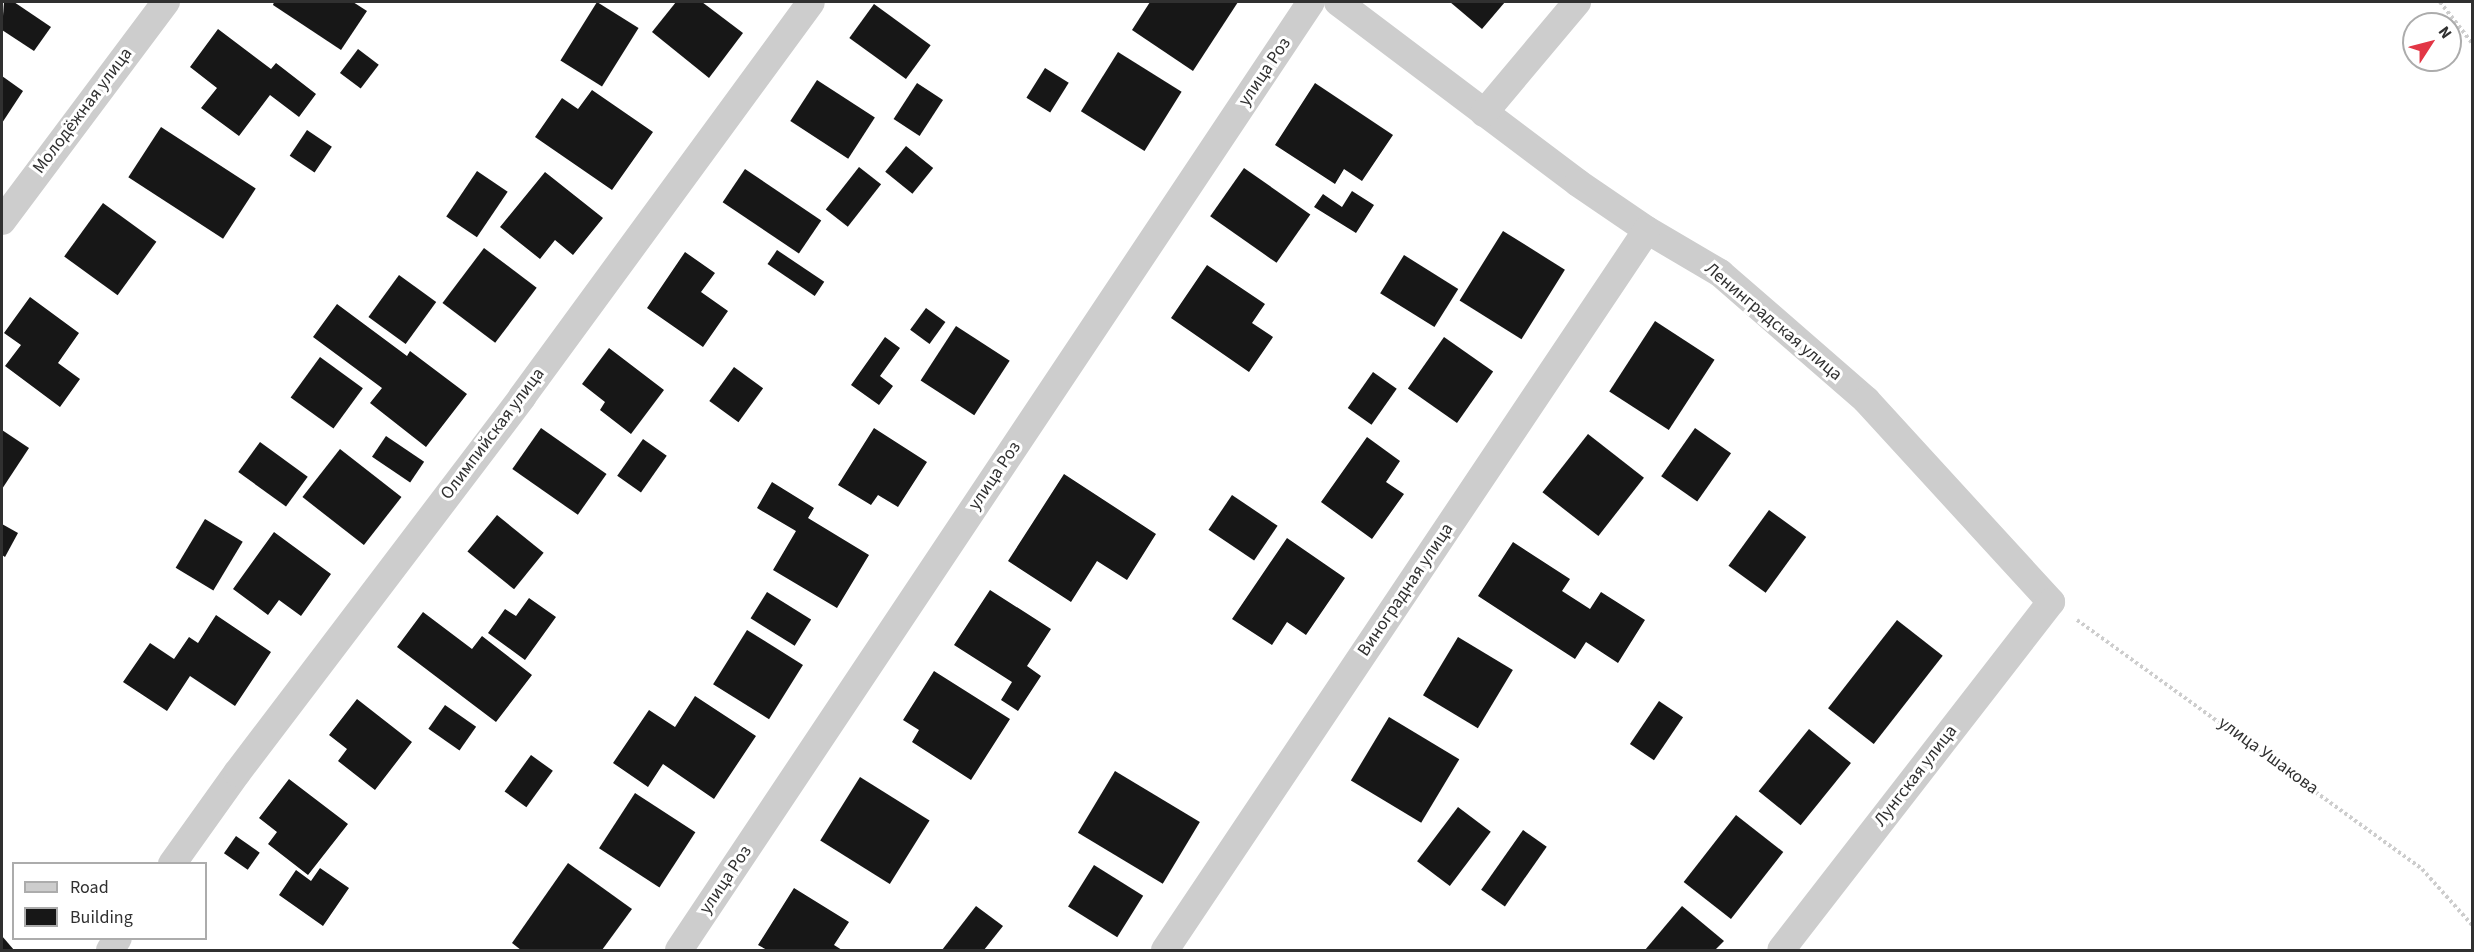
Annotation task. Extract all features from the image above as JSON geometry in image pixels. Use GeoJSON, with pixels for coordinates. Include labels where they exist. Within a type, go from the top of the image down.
{"type":"FeatureCollection","features":[{"type":"Feature","properties":{"kind":"street","name":"Молодёжная улица"},"geometry":{"type":"LineString","coordinates":[[2,221],[166,2]]}},
{"type":"Feature","properties":{"kind":"street","name":"Олимпийская улица"},"geometry":{"type":"LineString","coordinates":[[173,862],[244,764],[522,396],[811,2]]}},
{"type":"Feature","properties":{"kind":"street","name":"улица Роз"},"geometry":{"type":"LineString","coordinates":[[679,951],[1311,2]]}},
{"type":"Feature","properties":{"kind":"street","name":"Ленинградская улица"},"geometry":{"type":"LineString","coordinates":[[1338,2],[1484,113],[1647,230],[1720,273],[1866,400],[2051,602]]}},
{"type":"Feature","properties":{"kind":"street"},"geometry":{"type":"LineString","coordinates":[[1484,113],[1576,2]]}},
{"type":"Feature","properties":{"kind":"street","name":"Виноградная улица"},"geometry":{"type":"LineString","coordinates":[[1165,951],[1647,230]]}},
{"type":"Feature","properties":{"kind":"street","name":"Лунгская улица"},"geometry":{"type":"LineString","coordinates":[[1781,951],[2051,602]]}},
{"type":"Feature","properties":{"kind":"path"},"geometry":{"type":"LineString","coordinates":[[2440,2],[2472,43]]}},
{"type":"Feature","properties":{"kind":"path","name":"улица Ушакова"},"geometry":{"type":"LineString","coordinates":[[2051,602],[2163,680],[2421,869],[2472,924]]}},
{"type":"Feature","properties":{"kind":"building"},"geometry":{"type":"Polygon","coordinates":[[[4,2],[14,2],[51,27],[34,51],[2,30],[4,2]]]}},
{"type":"Feature","properties":{"kind":"building"},"geometry":{"type":"Polygon","coordinates":[[[274,2],[353,2],[367,11],[341,50],[273,5],[274,2]]]}},
{"type":"Feature","properties":{"kind":"building"},"geometry":{"type":"Polygon","coordinates":[[[597,2],[639,28],[602,86],[560,61],[597,2]]]}},
{"type":"Feature","properties":{"kind":"building"},"geometry":{"type":"Polygon","coordinates":[[[676,2],[702,2],[743,33],[709,78],[652,32],[676,2]]]}},
{"type":"Feature","properties":{"kind":"building"},"geometry":{"type":"Polygon","coordinates":[[[1150,2],[1238,2],[1193,71],[1132,30],[1150,2]]]}},
{"type":"Feature","properties":{"kind":"building"},"geometry":{"type":"Polygon","coordinates":[[[1450,2],[1505,2],[1482,29],[1450,2]]]}},
{"type":"Feature","properties":{"kind":"building"},"geometry":{"type":"Polygon","coordinates":[[[874,4],[931,45],[906,79],[849,38],[874,4]]]}},
{"type":"Feature","properties":{"kind":"building"},"geometry":{"type":"Polygon","coordinates":[[[218,29],[271,69],[276,63],[316,94],[299,117],[270,95],[239,136],[201,108],[217,88],[190,67],[218,29]]]}},
{"type":"Feature","properties":{"kind":"building"},"geometry":{"type":"Polygon","coordinates":[[[358,49],[379,65],[361,89],[340,73],[358,49]]]}},
{"type":"Feature","properties":{"kind":"building"},"geometry":{"type":"Polygon","coordinates":[[[1118,52],[1182,92],[1145,151],[1081,111],[1118,52]]]}},
{"type":"Feature","properties":{"kind":"building"},"geometry":{"type":"Polygon","coordinates":[[[1045,68],[1069,83],[1050,113],[1026,98],[1045,68]]]}},
{"type":"Feature","properties":{"kind":"building"},"geometry":{"type":"Polygon","coordinates":[[[2,76],[23,91],[2,123],[2,76]]]}},
{"type":"Feature","properties":{"kind":"building"},"geometry":{"type":"Polygon","coordinates":[[[817,80],[875,118],[848,159],[790,121],[817,80]]]}},
{"type":"Feature","properties":{"kind":"building"},"geometry":{"type":"Polygon","coordinates":[[[917,83],[943,100],[920,136],[894,119],[917,83]]]}},
{"type":"Feature","properties":{"kind":"building"},"geometry":{"type":"Polygon","coordinates":[[[1315,83],[1393,135],[1362,181],[1344,169],[1335,184],[1275,145],[1315,83]]]}},
{"type":"Feature","properties":{"kind":"building"},"geometry":{"type":"Polygon","coordinates":[[[592,90],[653,132],[612,190],[535,137],[562,98],[578,109],[592,90]]]}},
{"type":"Feature","properties":{"kind":"building"},"geometry":{"type":"Polygon","coordinates":[[[161,127],[256,189],[223,239],[128,177],[161,127]]]}},
{"type":"Feature","properties":{"kind":"building"},"geometry":{"type":"Polygon","coordinates":[[[307,130],[332,147],[315,172],[290,156],[307,130]]]}},
{"type":"Feature","properties":{"kind":"building"},"geometry":{"type":"Polygon","coordinates":[[[906,146],[933,168],[912,194],[885,172],[906,146]]]}},
{"type":"Feature","properties":{"kind":"building"},"geometry":{"type":"Polygon","coordinates":[[[859,167],[881,184],[848,227],[826,210],[859,167]]]}},
{"type":"Feature","properties":{"kind":"building"},"geometry":{"type":"Polygon","coordinates":[[[1244,168],[1310,214],[1277,263],[1210,216],[1244,168]]]}},
{"type":"Feature","properties":{"kind":"building"},"geometry":{"type":"Polygon","coordinates":[[[745,169],[821,220],[799,254],[723,202],[745,169]]]}},
{"type":"Feature","properties":{"kind":"building"},"geometry":{"type":"Polygon","coordinates":[[[477,171],[508,192],[477,237],[446,217],[477,171]]]}},
{"type":"Feature","properties":{"kind":"building"},"geometry":{"type":"Polygon","coordinates":[[[545,172],[603,218],[573,255],[555,240],[540,259],[500,227],[545,172]]]}},
{"type":"Feature","properties":{"kind":"building"},"geometry":{"type":"Polygon","coordinates":[[[1352,191],[1374,205],[1356,233],[1314,207],[1323,194],[1342,207],[1352,191]]]}},
{"type":"Feature","properties":{"kind":"building"},"geometry":{"type":"Polygon","coordinates":[[[103,203],[156,242],[118,295],[64,256],[103,203]]]}},
{"type":"Feature","properties":{"kind":"building"},"geometry":{"type":"Polygon","coordinates":[[[1503,231],[1565,270],[1521,339],[1460,301],[1503,231]]]}},
{"type":"Feature","properties":{"kind":"building"},"geometry":{"type":"Polygon","coordinates":[[[484,248],[537,288],[495,343],[442,303],[484,248]]]}},
{"type":"Feature","properties":{"kind":"building"},"geometry":{"type":"Polygon","coordinates":[[[777,250],[824,282],[815,296],[767,264],[777,250]]]}},
{"type":"Feature","properties":{"kind":"building"},"geometry":{"type":"Polygon","coordinates":[[[685,252],[715,273],[701,292],[728,311],[703,347],[647,308],[685,252]]]}},
{"type":"Feature","properties":{"kind":"building"},"geometry":{"type":"Polygon","coordinates":[[[1404,255],[1458,289],[1434,327],[1380,293],[1404,255]]]}},
{"type":"Feature","properties":{"kind":"building"},"geometry":{"type":"Polygon","coordinates":[[[1207,265],[1265,304],[1252,323],[1273,337],[1249,372],[1171,318],[1207,265]]]}},
{"type":"Feature","properties":{"kind":"building"},"geometry":{"type":"Polygon","coordinates":[[[399,275],[436,302],[406,344],[368,317],[399,275]]]}},
{"type":"Feature","properties":{"kind":"building"},"geometry":{"type":"Polygon","coordinates":[[[30,297],[79,333],[58,363],[80,379],[60,407],[5,366],[21,345],[4,333],[30,297]]]}},
{"type":"Feature","properties":{"kind":"building"},"geometry":{"type":"Polygon","coordinates":[[[337,304],[407,356],[410,351],[467,394],[426,447],[370,403],[382,388],[313,337],[337,304]]]}},
{"type":"Feature","properties":{"kind":"building"},"geometry":{"type":"Polygon","coordinates":[[[926,308],[945,322],[930,344],[910,330],[926,308]]]}},
{"type":"Feature","properties":{"kind":"building"},"geometry":{"type":"Polygon","coordinates":[[[1655,321],[1715,360],[1669,430],[1609,391],[1655,321]]]}},
{"type":"Feature","properties":{"kind":"building"},"geometry":{"type":"Polygon","coordinates":[[[956,326],[1010,361],[974,415],[921,381],[956,326]]]}},
{"type":"Feature","properties":{"kind":"building"},"geometry":{"type":"Polygon","coordinates":[[[885,337],[900,348],[880,376],[893,386],[879,405],[851,385],[885,337]]]}},
{"type":"Feature","properties":{"kind":"building"},"geometry":{"type":"Polygon","coordinates":[[[1444,337],[1493,371],[1457,423],[1408,389],[1444,337]]]}},
{"type":"Feature","properties":{"kind":"building"},"geometry":{"type":"Polygon","coordinates":[[[609,348],[664,390],[631,434],[600,410],[605,402],[582,384],[609,348]]]}},
{"type":"Feature","properties":{"kind":"building"},"geometry":{"type":"Polygon","coordinates":[[[320,357],[363,388],[333,429],[291,397],[320,357]]]}},
{"type":"Feature","properties":{"kind":"building"},"geometry":{"type":"Polygon","coordinates":[[[734,367],[763,388],[738,422],[709,401],[734,367]]]}},
{"type":"Feature","properties":{"kind":"building"},"geometry":{"type":"Polygon","coordinates":[[[1373,372],[1397,389],[1372,425],[1348,408],[1373,372]]]}},
{"type":"Feature","properties":{"kind":"building"},"geometry":{"type":"Polygon","coordinates":[[[541,428],[607,474],[578,515],[512,469],[541,428]]]}},
{"type":"Feature","properties":{"kind":"building"},"geometry":{"type":"Polygon","coordinates":[[[874,428],[927,462],[898,507],[878,495],[871,505],[838,485],[874,428]]]}},
{"type":"Feature","properties":{"kind":"building"},"geometry":{"type":"Polygon","coordinates":[[[1695,428],[1731,453],[1697,502],[1661,476],[1695,428]]]}},
{"type":"Feature","properties":{"kind":"building"},"geometry":{"type":"Polygon","coordinates":[[[2,430],[29,448],[2,489],[2,430]]]}},
{"type":"Feature","properties":{"kind":"building"},"geometry":{"type":"Polygon","coordinates":[[[1588,434],[1644,478],[1598,536],[1542,492],[1588,434]]]}},
{"type":"Feature","properties":{"kind":"building"},"geometry":{"type":"Polygon","coordinates":[[[386,436],[424,462],[410,482],[372,457],[386,436]]]}},
{"type":"Feature","properties":{"kind":"building"},"geometry":{"type":"Polygon","coordinates":[[[1367,437],[1400,461],[1386,482],[1404,494],[1372,539],[1321,502],[1367,437]]]}},
{"type":"Feature","properties":{"kind":"building"},"geometry":{"type":"Polygon","coordinates":[[[643,439],[667,456],[641,492],[617,476],[643,439]]]}},
{"type":"Feature","properties":{"kind":"building"},"geometry":{"type":"Polygon","coordinates":[[[260,442],[308,477],[286,507],[238,472],[260,442]]]}},
{"type":"Feature","properties":{"kind":"building"},"geometry":{"type":"Polygon","coordinates":[[[340,449],[401,497],[364,545],[302,497],[340,449]]]}},
{"type":"Feature","properties":{"kind":"building"},"geometry":{"type":"Polygon","coordinates":[[[1064,474],[1156,534],[1127,580],[1097,561],[1071,602],[1008,561],[1064,474]]]}},
{"type":"Feature","properties":{"kind":"building"},"geometry":{"type":"Polygon","coordinates":[[[772,482],[814,508],[808,518],[869,555],[837,608],[773,570],[796,531],[757,508],[772,482]]]}},
{"type":"Feature","properties":{"kind":"building"},"geometry":{"type":"Polygon","coordinates":[[[1232,495],[1278,526],[1254,561],[1209,530],[1232,495]]]}},
{"type":"Feature","properties":{"kind":"building"},"geometry":{"type":"Polygon","coordinates":[[[1769,510],[1806,537],[1766,593],[1728,566],[1769,510]]]}},
{"type":"Feature","properties":{"kind":"building"},"geometry":{"type":"Polygon","coordinates":[[[497,515],[544,553],[514,589],[467,552],[497,515]]]}},
{"type":"Feature","properties":{"kind":"building"},"geometry":{"type":"Polygon","coordinates":[[[205,519],[243,542],[213,591],[176,568],[205,519]]]}},
{"type":"Feature","properties":{"kind":"building"},"geometry":{"type":"Polygon","coordinates":[[[2,524],[18,533],[5,557],[2,555],[2,524]]]}},
{"type":"Feature","properties":{"kind":"building"},"geometry":{"type":"Polygon","coordinates":[[[274,532],[331,574],[301,616],[279,600],[268,615],[233,589],[274,532]]]}},
{"type":"Feature","properties":{"kind":"building"},"geometry":{"type":"Polygon","coordinates":[[[1287,538],[1345,578],[1306,635],[1287,622],[1272,645],[1232,619],[1287,538]]]}},
{"type":"Feature","properties":{"kind":"building"},"geometry":{"type":"Polygon","coordinates":[[[1513,542],[1570,579],[1562,591],[1590,609],[1601,592],[1645,620],[1618,663],[1586,642],[1575,659],[1478,596],[1513,542]]]}},
{"type":"Feature","properties":{"kind":"building"},"geometry":{"type":"Polygon","coordinates":[[[990,590],[1051,629],[1027,666],[1041,676],[1018,711],[1001,700],[1012,682],[954,645],[990,590]]]}},
{"type":"Feature","properties":{"kind":"building"},"geometry":{"type":"Polygon","coordinates":[[[767,592],[811,620],[795,646],[751,618],[767,592]]]}},
{"type":"Feature","properties":{"kind":"building"},"geometry":{"type":"Polygon","coordinates":[[[529,598],[556,617],[525,660],[488,633],[505,609],[516,616],[529,598]]]}},
{"type":"Feature","properties":{"kind":"building"},"geometry":{"type":"Polygon","coordinates":[[[423,612],[472,649],[482,636],[532,675],[496,722],[397,647],[423,612]]]}},
{"type":"Feature","properties":{"kind":"building"},"geometry":{"type":"Polygon","coordinates":[[[216,615],[271,652],[235,706],[190,676],[167,711],[123,682],[150,643],[174,659],[189,637],[198,643],[216,615]]]}},
{"type":"Feature","properties":{"kind":"building"},"geometry":{"type":"Polygon","coordinates":[[[1897,620],[1943,656],[1874,744],[1828,708],[1897,620]]]}},
{"type":"Feature","properties":{"kind":"building"},"geometry":{"type":"Polygon","coordinates":[[[747,630],[803,665],[769,719],[713,684],[747,630]]]}},
{"type":"Feature","properties":{"kind":"building"},"geometry":{"type":"Polygon","coordinates":[[[1458,637],[1513,670],[1478,728],[1423,695],[1458,637]]]}},
{"type":"Feature","properties":{"kind":"building"},"geometry":{"type":"Polygon","coordinates":[[[934,671],[1010,719],[971,780],[912,742],[919,730],[903,720],[934,671]]]}},
{"type":"Feature","properties":{"kind":"building"},"geometry":{"type":"Polygon","coordinates":[[[695,696],[756,736],[714,799],[663,764],[648,787],[613,763],[649,710],[675,727],[695,696]]]}},
{"type":"Feature","properties":{"kind":"building"},"geometry":{"type":"Polygon","coordinates":[[[357,699],[412,742],[375,790],[338,761],[347,749],[329,735],[357,699]]]}},
{"type":"Feature","properties":{"kind":"building"},"geometry":{"type":"Polygon","coordinates":[[[1659,701],[1683,717],[1654,760],[1630,744],[1659,701]]]}},
{"type":"Feature","properties":{"kind":"building"},"geometry":{"type":"Polygon","coordinates":[[[445,705],[476,727],[459,751],[428,729],[445,705]]]}},
{"type":"Feature","properties":{"kind":"building"},"geometry":{"type":"Polygon","coordinates":[[[1389,717],[1459,759],[1421,823],[1351,780],[1389,717]]]}},
{"type":"Feature","properties":{"kind":"building"},"geometry":{"type":"Polygon","coordinates":[[[1809,729],[1851,763],[1801,825],[1759,791],[1809,729]]]}},
{"type":"Feature","properties":{"kind":"building"},"geometry":{"type":"Polygon","coordinates":[[[531,755],[553,771],[526,807],[505,791],[531,755]]]}},
{"type":"Feature","properties":{"kind":"building"},"geometry":{"type":"Polygon","coordinates":[[[1115,771],[1200,822],[1163,884],[1078,833],[1115,771]]]}},
{"type":"Feature","properties":{"kind":"building"},"geometry":{"type":"Polygon","coordinates":[[[860,777],[930,820],[890,884],[820,841],[860,777]]]}},
{"type":"Feature","properties":{"kind":"building"},"geometry":{"type":"Polygon","coordinates":[[[289,779],[348,824],[308,875],[268,844],[277,832],[259,818],[289,779]]]}},
{"type":"Feature","properties":{"kind":"building"},"geometry":{"type":"Polygon","coordinates":[[[635,793],[695,832],[659,888],[599,848],[635,793]]]}},
{"type":"Feature","properties":{"kind":"building"},"geometry":{"type":"Polygon","coordinates":[[[1458,807],[1491,832],[1450,886],[1417,861],[1458,807]]]}},
{"type":"Feature","properties":{"kind":"building"},"geometry":{"type":"Polygon","coordinates":[[[1736,815],[1783,852],[1731,919],[1684,882],[1736,815]]]}},
{"type":"Feature","properties":{"kind":"building"},"geometry":{"type":"Polygon","coordinates":[[[1523,830],[1547,847],[1505,906],[1481,890],[1523,830]]]}},
{"type":"Feature","properties":{"kind":"building"},"geometry":{"type":"Polygon","coordinates":[[[236,836],[260,853],[248,870],[224,853],[236,836]]]}},
{"type":"Feature","properties":{"kind":"building"},"geometry":{"type":"Polygon","coordinates":[[[568,863],[632,909],[602,950],[521,950],[512,943],[568,863]]]}},
{"type":"Feature","properties":{"kind":"building"},"geometry":{"type":"Polygon","coordinates":[[[1094,865],[1143,896],[1117,937],[1068,907],[1094,865]]]}},
{"type":"Feature","properties":{"kind":"building"},"geometry":{"type":"Polygon","coordinates":[[[320,868],[349,888],[323,926],[279,895],[296,870],[311,881],[320,868]]]}},
{"type":"Feature","properties":{"kind":"building"},"geometry":{"type":"Polygon","coordinates":[[[794,888],[849,922],[834,945],[842,950],[767,950],[758,945],[794,888]]]}},
{"type":"Feature","properties":{"kind":"building"},"geometry":{"type":"Polygon","coordinates":[[[976,906],[1003,926],[984,950],[942,950],[976,906]]]}},
{"type":"Feature","properties":{"kind":"building"},"geometry":{"type":"Polygon","coordinates":[[[1682,906],[1724,941],[1715,950],[1645,950],[1682,906]]]}},
{"type":"Feature","properties":{"kind":"building"},"geometry":{"type":"Polygon","coordinates":[[[2,936],[14,950],[2,950],[2,936]]]}}]}
